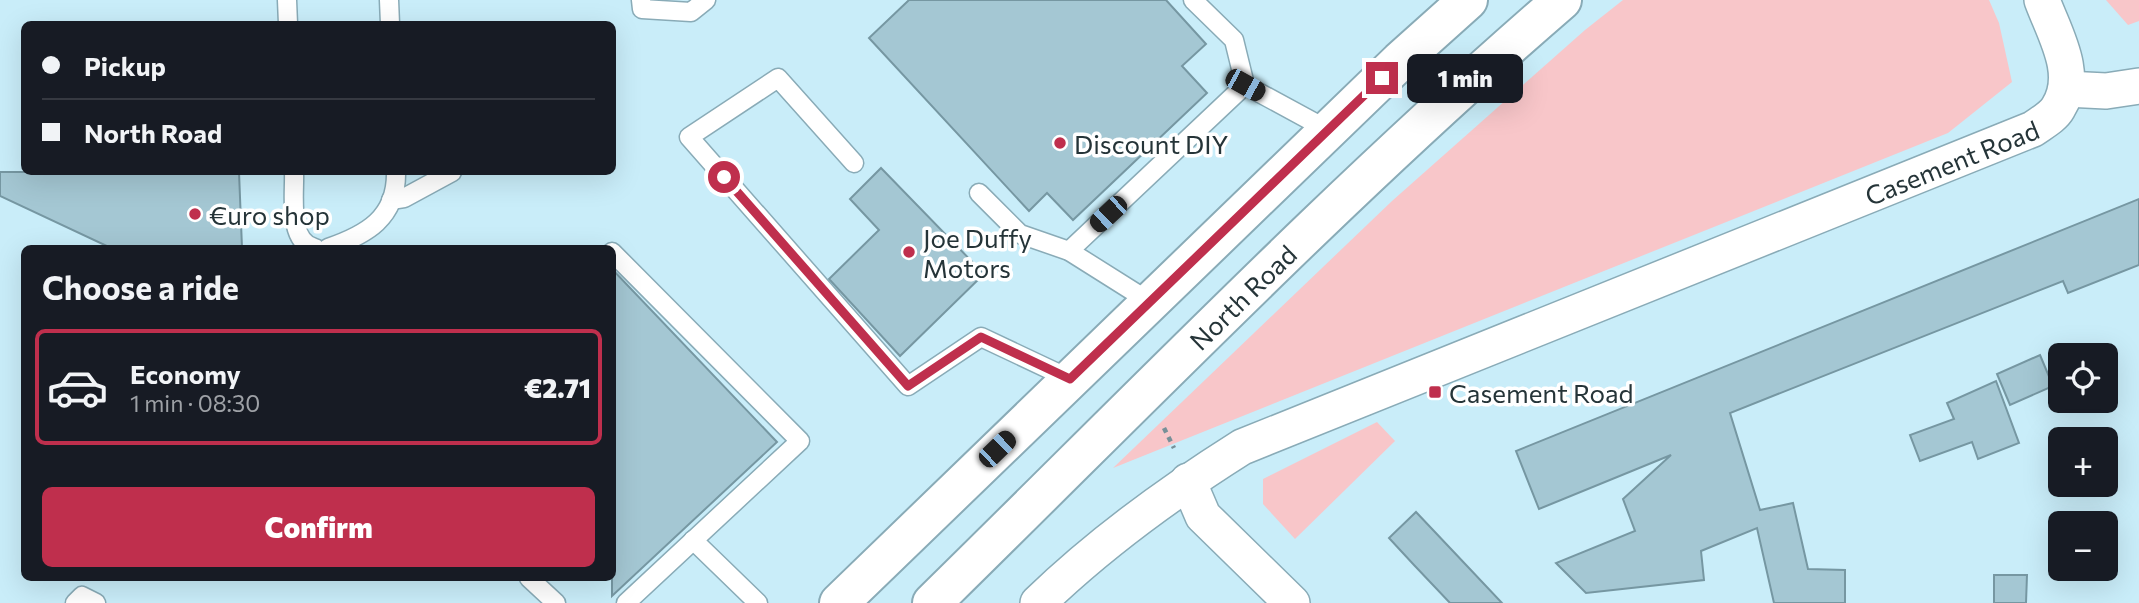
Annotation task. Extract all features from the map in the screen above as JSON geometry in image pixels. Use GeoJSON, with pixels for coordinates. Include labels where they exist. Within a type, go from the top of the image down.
{"type":"FeatureCollection","features":[{"type":"Feature","properties":{"kind":"main road"},"geometry":{"type":"LineString","coordinates":[[839,603],[1328,130],[1468,0]]}},
{"type":"Feature","properties":{"kind":"main road","name":"North Road"},"geometry":{"type":"LineString","coordinates":[[932,603],[1470,80],[1562,0]]}},
{"type":"Feature","properties":{"kind":"street"},"geometry":{"type":"LineString","coordinates":[[2042,0],[2067,66],[2066,89],[2106,92],[2139,86]]}},
{"type":"Feature","properties":{"kind":"street","name":"Casement Road"},"geometry":{"type":"LineString","coordinates":[[1038,603],[1110,539],[1188,481],[1242,447],[2033,129],[2058,110],[2066,89]]}},
{"type":"Feature","properties":{"kind":"street"},"geometry":{"type":"LineString","coordinates":[[1188,481],[1203,516],[1292,603]]}},
{"type":"Feature","properties":{"kind":"lane"},"geometry":{"type":"LineString","coordinates":[[287,0],[288,21]]}},
{"type":"Feature","properties":{"kind":"lane"},"geometry":{"type":"LineString","coordinates":[[389,0],[390,21]]}},
{"type":"Feature","properties":{"kind":"lane"},"geometry":{"type":"LineString","coordinates":[[641,0],[642,9],[691,12],[706,0]]}},
{"type":"Feature","properties":{"kind":"lane"},"geometry":{"type":"LineString","coordinates":[[1193,0],[1234,40],[1245,85],[1328,130]]}},
{"type":"Feature","properties":{"kind":"lane"},"geometry":{"type":"LineString","coordinates":[[854,163],[778,78],[689,137],[908,386],[981,337],[1070,379]]}},
{"type":"Feature","properties":{"kind":"lane"},"geometry":{"type":"LineString","coordinates":[[1069,251],[1245,85]]}},
{"type":"Feature","properties":{"kind":"lane"},"geometry":{"type":"LineString","coordinates":[[294,175],[297,233],[307,245]]}},
{"type":"Feature","properties":{"kind":"lane"},"geometry":{"type":"LineString","coordinates":[[337,245],[360,237],[387,211],[395,175]]}},
{"type":"Feature","properties":{"kind":"lane"},"geometry":{"type":"LineString","coordinates":[[391,200],[404,198],[446,175]]}},
{"type":"Feature","properties":{"kind":"lane"},"geometry":{"type":"LineString","coordinates":[[979,192],[1020,234],[1069,251],[1150,302]]}},
{"type":"Feature","properties":{"kind":"lane"},"geometry":{"type":"LineString","coordinates":[[616,255],[800,441],[626,603]]}},
{"type":"Feature","properties":{"kind":"lane"},"geometry":{"type":"LineString","coordinates":[[693,540],[758,603]]}},
{"type":"Feature","properties":{"kind":"lane"},"geometry":{"type":"LineString","coordinates":[[532,581],[556,603]]}},
{"type":"Feature","properties":{"kind":"lane"},"geometry":{"type":"LineString","coordinates":[[75,603],[82,596],[96,603]]}},
{"type":"Feature","properties":{"kind":"path"},"geometry":{"type":"LineString","coordinates":[[1138,400],[1166,430],[1188,481]]}},
{"type":"Feature","properties":{"kind":"shaded area"},"geometry":{"type":"Polygon","coordinates":[[[1623,0],[1989,0],[1999,23],[2012,82],[1948,133],[1113,468],[1392,201],[1585,30],[1623,0]]]}},
{"type":"Feature","properties":{"kind":"shaded area"},"geometry":{"type":"Polygon","coordinates":[[[2106,0],[2139,0],[2139,21],[2128,25],[2106,0]]]}},
{"type":"Feature","properties":{"kind":"shaded area"},"geometry":{"type":"Polygon","coordinates":[[[1377,422],[1395,441],[1295,539],[1263,504],[1263,479],[1377,422]]]}},
{"type":"Feature","properties":{"kind":"building","name":"Discount DIY"},"geometry":{"type":"Polygon","coordinates":[[[909,0],[1166,0],[1206,44],[1182,66],[1207,93],[1073,220],[1047,193],[1029,211],[869,38],[909,0]]]}},
{"type":"Feature","properties":{"kind":"building","name":"Joe Duffy Motors"},"geometry":{"type":"Polygon","coordinates":[[[881,168],[984,274],[900,356],[829,279],[879,230],[850,199],[881,168]]]}},
{"type":"Feature","properties":{"kind":"building"},"geometry":{"type":"Polygon","coordinates":[[[0,172],[21,172],[21,175],[239,175],[242,245],[105,245],[0,196],[0,172]]]}},
{"type":"Feature","properties":{"kind":"building"},"geometry":{"type":"Polygon","coordinates":[[[2139,199],[2139,265],[2068,293],[2063,281],[1730,413],[1760,510],[1793,503],[1808,569],[1845,570],[1845,603],[1774,603],[1757,528],[1701,551],[1704,580],[1586,593],[1556,563],[1635,531],[1623,499],[1671,455],[1539,509],[1516,451],[2139,199]]]}},
{"type":"Feature","properties":{"kind":"building"},"geometry":{"type":"Polygon","coordinates":[[[616,273],[777,442],[612,596],[612,581],[616,581],[616,273]]]}},
{"type":"Feature","properties":{"kind":"building"},"geometry":{"type":"Polygon","coordinates":[[[2040,355],[2048,374],[2048,388],[2010,405],[1997,374],[2040,355]]]}},
{"type":"Feature","properties":{"kind":"building"},"geometry":{"type":"Polygon","coordinates":[[[1996,381],[2019,443],[1978,459],[1972,442],[1920,461],[1910,435],[1954,419],[1947,403],[1996,381]]]}},
{"type":"Feature","properties":{"kind":"building"},"geometry":{"type":"Polygon","coordinates":[[[1416,512],[1502,603],[1450,603],[1414,565],[1389,538],[1416,512]]]}},
{"type":"Feature","properties":{"kind":"building"},"geometry":{"type":"Polygon","coordinates":[[[1994,575],[2027,575],[2026,603],[1994,603],[1994,575]]]}},
{"type":"Feature","properties":{"kind":"place","name":"Discount DIY"},"geometry":{"type":"Point","coordinates":[1060,143]}},
{"type":"Feature","properties":{"kind":"place","name":"€uro shop"},"geometry":{"type":"Point","coordinates":[195,214]}},
{"type":"Feature","properties":{"kind":"place","name":"Joe Duffy Motors"},"geometry":{"type":"Point","coordinates":[909,252]}},
{"type":"Feature","properties":{"kind":"place","name":"Casement Road"},"geometry":{"type":"Point","coordinates":[1435,392]}},
{"type":"Feature","properties":{"kind":"route"},"geometry":{"type":"LineString","coordinates":[[724,177],[908,386],[981,337],[1070,379],[1382,78]]}}]}
